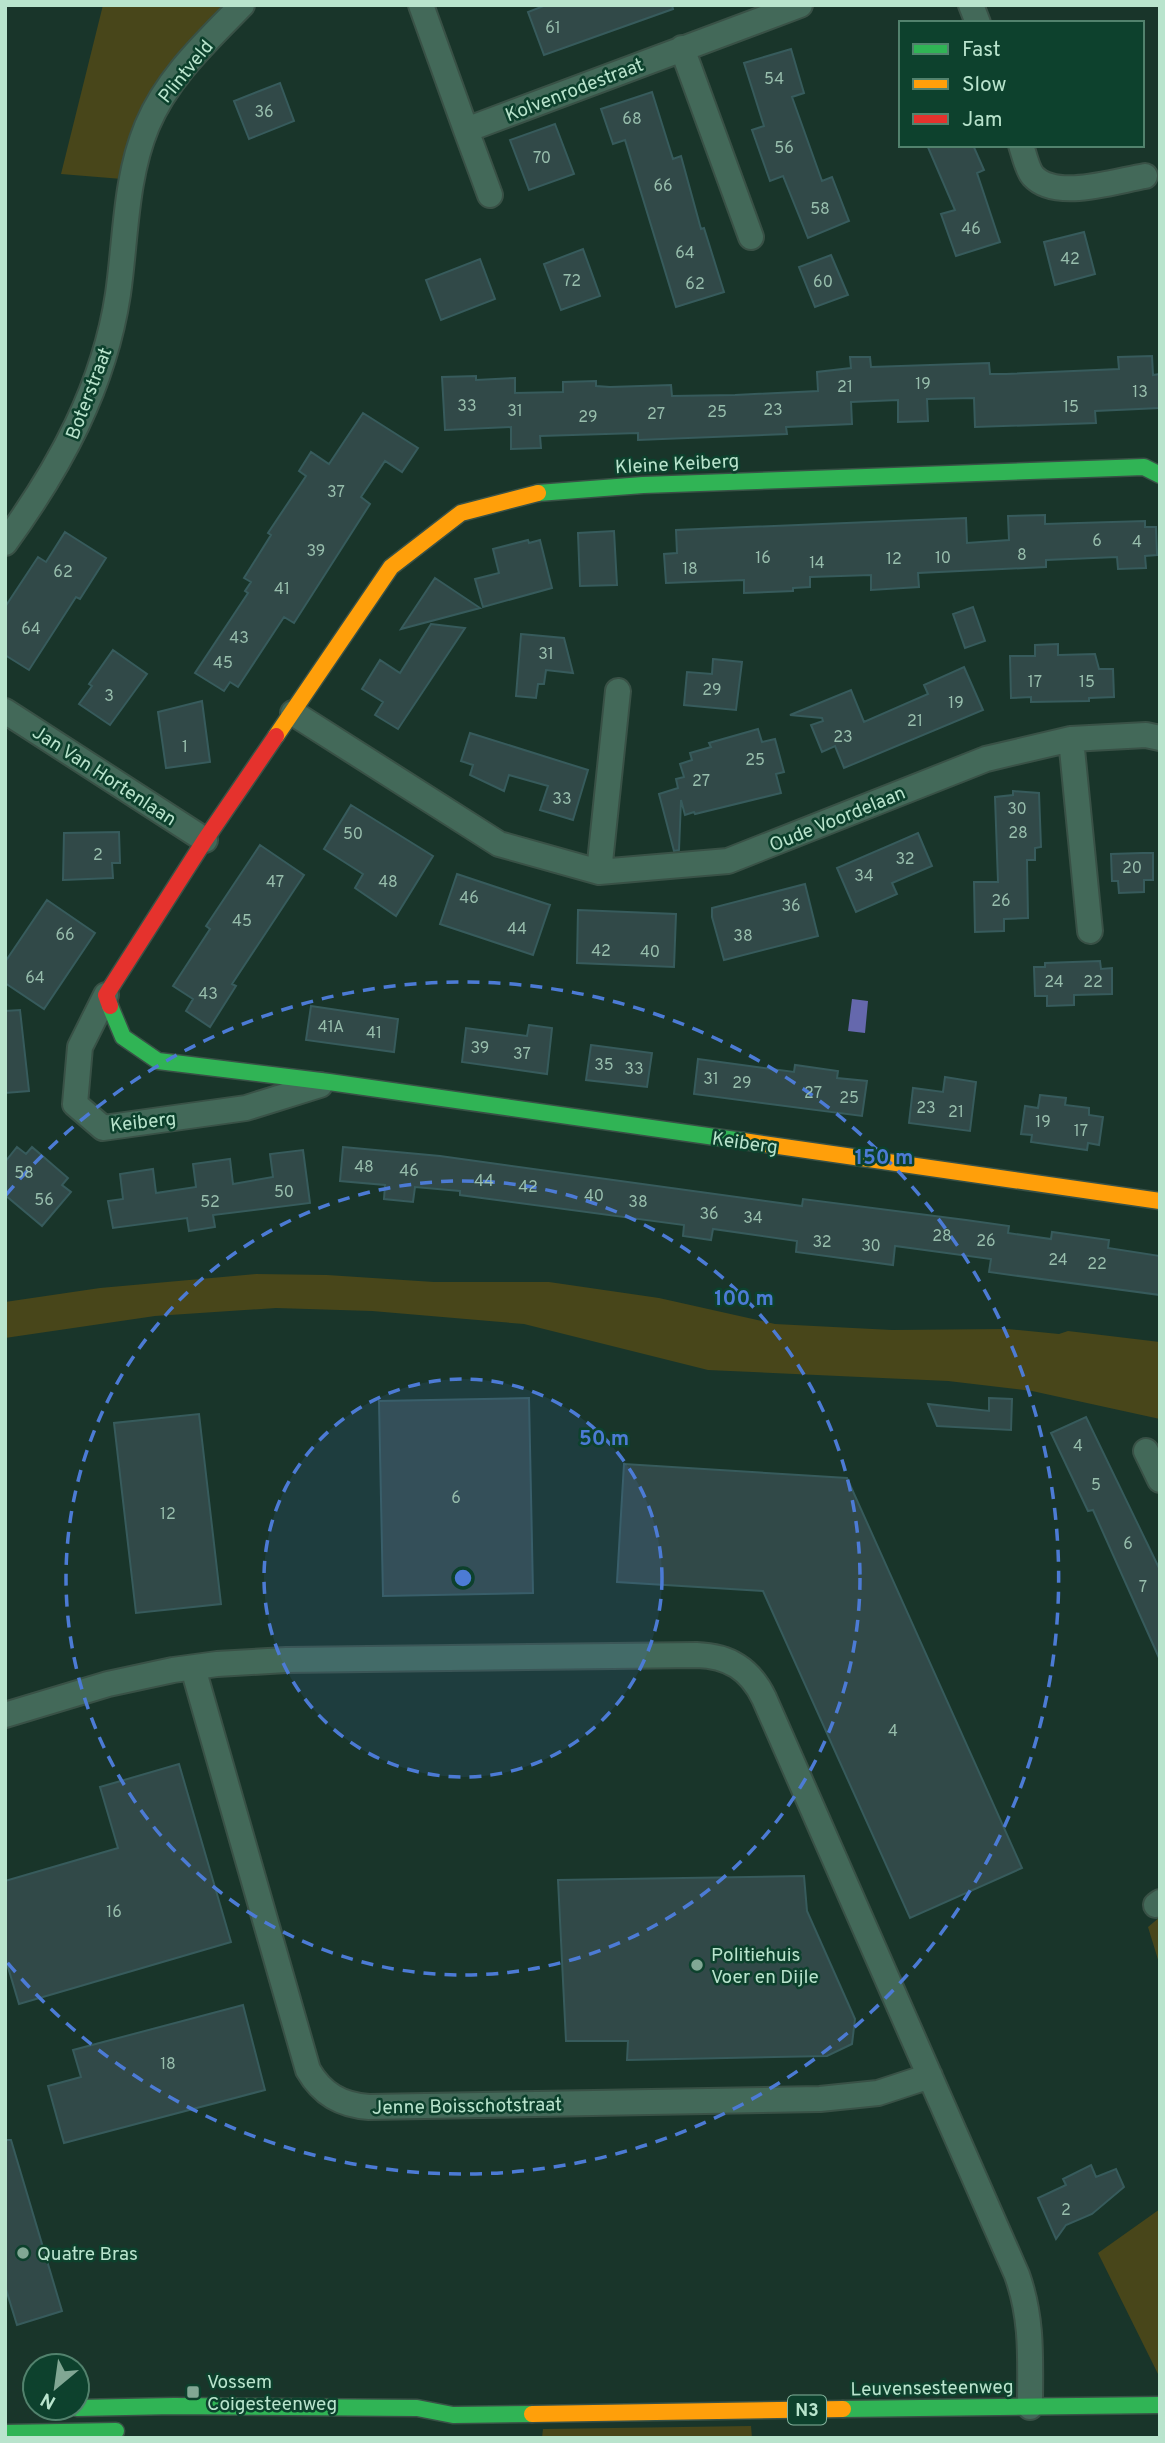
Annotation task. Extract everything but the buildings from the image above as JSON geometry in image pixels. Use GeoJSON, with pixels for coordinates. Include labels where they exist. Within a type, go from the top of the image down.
{"type":"FeatureCollection","features":[{"type":"Feature","properties":{"kind":"street","name":"Plintveld"},"geometry":{"type":"LineString","coordinates":[[125,226],[140,146],[157,105],[180,71],[242,5]]}},
{"type":"Feature","properties":{"kind":"street"},"geometry":{"type":"LineString","coordinates":[[421,5],[490,195]]}},
{"type":"Feature","properties":{"kind":"street","name":"Kolvenrodestraat"},"geometry":{"type":"LineString","coordinates":[[466,130],[800,5]]}},
{"type":"Feature","properties":{"kind":"street"},"geometry":{"type":"LineString","coordinates":[[682,48],[751,237]]}},
{"type":"Feature","properties":{"kind":"street"},"geometry":{"type":"LineString","coordinates":[[1022,147],[1032,175],[1049,187],[1069,189],[1144,176]]}},
{"type":"Feature","properties":{"kind":"street","name":"Boterstraat"},"geometry":{"type":"LineString","coordinates":[[5,543],[51,476],[99,374],[118,293],[125,226]]}},
{"type":"Feature","properties":{"kind":"street","name":"Kleine Keiberg"},"geometry":{"type":"LineString","coordinates":[[293,713],[391,567],[461,513],[541,492],[643,485],[1144,467],[1160,475]]}},
{"type":"Feature","properties":{"kind":"street"},"geometry":{"type":"LineString","coordinates":[[599,872],[618,691]]}},
{"type":"Feature","properties":{"kind":"street","name":"Jan Van Hortenlaan"},"geometry":{"type":"LineString","coordinates":[[5,711],[205,840]]}},
{"type":"Feature","properties":{"kind":"street","name":"Keiberg"},"geometry":{"type":"LineString","coordinates":[[293,713],[205,840],[106,995],[80,1047],[75,1104],[103,1128],[247,1108],[329,1083]]}},
{"type":"Feature","properties":{"kind":"street","name":"Oude Voordelaan"},"geometry":{"type":"LineString","coordinates":[[293,713],[499,844],[599,872],[728,861],[986,759],[1071,739],[1146,735],[1160,738]]}},
{"type":"Feature","properties":{"kind":"street"},"geometry":{"type":"LineString","coordinates":[[1071,739],[1090,931]]}},
{"type":"Feature","properties":{"kind":"street","name":"Keiberg"},"geometry":{"type":"LineString","coordinates":[[106,995],[123,1037],[158,1061],[1160,1201]]}},
{"type":"Feature","properties":{"kind":"street"},"geometry":{"type":"LineString","coordinates":[[1146,1451],[1160,1480]]}},
{"type":"Feature","properties":{"kind":"street"},"geometry":{"type":"LineString","coordinates":[[5,1715],[108,1684],[193,1668],[286,1660],[712,1655],[735,1663],[751,1676],[764,1698],[1026,2299],[1031,2329],[1030,2407]]}},
{"type":"Feature","properties":{"kind":"street","name":"Jenne Boisschotstraat"},"geometry":{"type":"LineString","coordinates":[[193,1668],[308,2070],[314,2082],[332,2098],[343,2103],[369,2107],[820,2099],[878,2093],[930,2076]]}},
{"type":"Feature","properties":{"kind":"street","name":"Leuvensesteenweg"},"geometry":{"type":"LineString","coordinates":[[390,2424],[417,2423],[453,2415],[1160,2405]]}},
{"type":"Feature","properties":{"kind":"street","name":"Leuvensesteenweg"},"geometry":{"type":"LineString","coordinates":[[91,2408],[417,2408],[453,2415]]}},
{"type":"Feature","properties":{"kind":"street"},"geometry":{"type":"LineString","coordinates":[[5,2433],[134,2431]]}},
{"type":"Feature","properties":{"kind":"shaded area"},"geometry":{"type":"Polygon","coordinates":[[[103,5],[229,5],[154,85],[130,145],[122,179],[61,174],[103,5]]]}},
{"type":"Feature","properties":{"kind":"shaded area"},"geometry":{"type":"Polygon","coordinates":[[[256,1274],[327,1275],[434,1282],[549,1282],[659,1298],[775,1324],[892,1330],[1007,1329],[1059,1334],[1068,1331],[1160,1342],[1160,1419],[1032,1391],[948,1381],[708,1370],[524,1324],[372,1311],[276,1308],[155,1316],[5,1338],[5,1302],[100,1288],[256,1274]]]}},
{"type":"Feature","properties":{"kind":"shaded area"},"geometry":{"type":"Polygon","coordinates":[[[1160,1917],[1160,1966],[1148,1927],[1160,1917]]]}},
{"type":"Feature","properties":{"kind":"shaded area"},"geometry":{"type":"Polygon","coordinates":[[[1160,2209],[1160,2378],[1098,2253],[1160,2209]]]}},
{"type":"Feature","properties":{"kind":"shaded area"},"geometry":{"type":"Polygon","coordinates":[[[751,2426],[752,2438],[542,2438],[543,2429],[751,2426]]]}},
{"type":"Feature","properties":{"kind":"water"},"geometry":{"type":"Polygon","coordinates":[[[852,999],[868,1001],[865,1033],[848,1031],[852,999]]]}},
{"type":"Feature","properties":{"kind":"traffic: fast"},"geometry":{"type":"LineString","coordinates":[[538,493],[643,485],[1144,467],[1160,475]]}},
{"type":"Feature","properties":{"kind":"traffic: fast"},"geometry":{"type":"LineString","coordinates":[[110,1006],[123,1037],[158,1061],[329,1082],[743,1141]]}},
{"type":"Feature","properties":{"kind":"traffic: fast"},"geometry":{"type":"LineString","coordinates":[[843,2409],[1160,2405]]}},
{"type":"Feature","properties":{"kind":"traffic: fast"},"geometry":{"type":"LineString","coordinates":[[91,2408],[417,2408],[453,2415],[532,2414]]}},
{"type":"Feature","properties":{"kind":"traffic: fast"},"geometry":{"type":"LineString","coordinates":[[5,2433],[116,2431]]}},
{"type":"Feature","properties":{"kind":"traffic: slow"},"geometry":{"type":"LineString","coordinates":[[276,736],[391,567],[461,513],[538,493]]}},
{"type":"Feature","properties":{"kind":"traffic: slow"},"geometry":{"type":"LineString","coordinates":[[743,1141],[1160,1201]]}},
{"type":"Feature","properties":{"kind":"traffic: slow"},"geometry":{"type":"LineString","coordinates":[[532,2414],[843,2409]]}},
{"type":"Feature","properties":{"kind":"traffic: jam"},"geometry":{"type":"LineString","coordinates":[[110,1006],[106,995],[205,840],[276,736]]}},
{"type":"Feature","properties":{"kind":"place","name":"Politiehuis Voer en Dijle"},"geometry":{"type":"Point","coordinates":[697,1965]}},
{"type":"Feature","properties":{"kind":"place","name":"Quatre Bras"},"geometry":{"type":"Point","coordinates":[23,2253]}},
{"type":"Feature","properties":{"kind":"place","name":"Vossem Coigesteenweg"},"geometry":{"type":"Point","coordinates":[193,2392]}}]}
